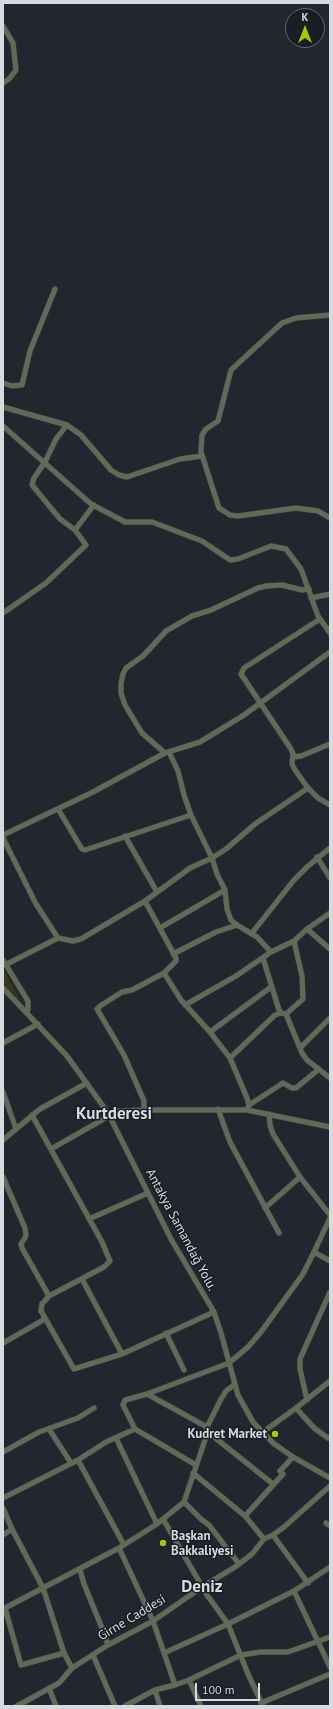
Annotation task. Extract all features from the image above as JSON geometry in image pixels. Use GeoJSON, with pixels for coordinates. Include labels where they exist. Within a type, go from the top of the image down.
{"type":"FeatureCollection","features":[{"type":"Feature","properties":{"kind":"street"},"geometry":{"type":"LineString","coordinates":[[3,26],[13,42],[16,70],[9,79],[3,83]]}},
{"type":"Feature","properties":{"kind":"street"},"geometry":{"type":"LineString","coordinates":[[3,383],[12,386],[22,385],[30,351],[55,289]]}},
{"type":"Feature","properties":{"kind":"street"},"geometry":{"type":"LineString","coordinates":[[330,315],[296,318],[282,322],[231,370],[218,421],[206,429],[202,435],[202,456],[219,508],[230,515],[238,516],[296,508],[318,511],[330,518]]}},
{"type":"Feature","properties":{"kind":"street"},"geometry":{"type":"LineString","coordinates":[[3,407],[67,425],[81,434],[111,470],[119,475],[127,476],[180,459],[202,456]]}},
{"type":"Feature","properties":{"kind":"street"},"geometry":{"type":"LineString","coordinates":[[3,613],[46,583],[65,567],[86,545],[75,530],[60,519],[32,485],[34,478],[45,462],[56,439],[67,425]]}},
{"type":"Feature","properties":{"kind":"street"},"geometry":{"type":"LineString","coordinates":[[3,426],[94,505],[126,522],[152,522],[202,541],[230,560],[238,559],[271,546],[286,549],[300,568],[309,589],[310,598],[320,619],[330,633]]}},
{"type":"Feature","properties":{"kind":"street"},"geometry":{"type":"LineString","coordinates":[[75,530],[94,505]]}},
{"type":"Feature","properties":{"kind":"street"},"geometry":{"type":"LineString","coordinates":[[271,952],[252,933],[237,925],[229,915],[225,890],[217,874],[212,858],[191,815],[178,771],[167,752],[144,735],[127,709],[122,697],[121,683],[122,674],[126,668],[143,656],[166,631],[192,616],[211,610],[258,588],[266,586],[282,585],[302,590],[309,589]]}},
{"type":"Feature","properties":{"kind":"street"},"geometry":{"type":"LineString","coordinates":[[310,598],[330,594]]}},
{"type":"Feature","properties":{"kind":"street"},"geometry":{"type":"LineString","coordinates":[[320,619],[243,669],[241,675],[291,749],[293,757],[292,764],[295,770],[308,788],[318,798],[330,805]]}},
{"type":"Feature","properties":{"kind":"street"},"geometry":{"type":"LineString","coordinates":[[3,835],[93,792],[167,752],[200,742],[232,723],[330,652]]}},
{"type":"Feature","properties":{"kind":"street"},"geometry":{"type":"LineString","coordinates":[[293,757],[301,756],[330,744]]}},
{"type":"Feature","properties":{"kind":"street"},"geometry":{"type":"LineString","coordinates":[[27,1012],[28,1001],[4,962],[58,938],[77,941],[145,900],[190,868],[212,858],[255,824],[308,788]]}},
{"type":"Feature","properties":{"kind":"street"},"geometry":{"type":"LineString","coordinates":[[58,809],[83,850],[191,815]]}},
{"type":"Feature","properties":{"kind":"street"},"geometry":{"type":"LineString","coordinates":[[125,836],[157,892]]}},
{"type":"Feature","properties":{"kind":"street"},"geometry":{"type":"LineString","coordinates":[[3,838],[36,904],[58,938]]}},
{"type":"Feature","properties":{"kind":"street"},"geometry":{"type":"LineString","coordinates":[[252,933],[294,880],[330,848]]}},
{"type":"Feature","properties":{"kind":"street"},"geometry":{"type":"LineString","coordinates":[[318,858],[330,878]]}},
{"type":"Feature","properties":{"kind":"street"},"geometry":{"type":"LineString","coordinates":[[160,928],[225,890]]}},
{"type":"Feature","properties":{"kind":"street"},"geometry":{"type":"LineString","coordinates":[[144,1110],[144,1101],[124,1054],[97,1009],[122,992],[132,990],[164,973],[176,962],[145,900]]}},
{"type":"Feature","properties":{"kind":"street"},"geometry":{"type":"LineString","coordinates":[[185,1005],[236,976],[271,952],[294,941],[307,929],[330,913]]}},
{"type":"Feature","properties":{"kind":"street"},"geometry":{"type":"LineString","coordinates":[[173,954],[216,932],[237,925]]}},
{"type":"Feature","properties":{"kind":"street"},"geometry":{"type":"LineString","coordinates":[[307,929],[330,949]]}},
{"type":"Feature","properties":{"kind":"street"},"geometry":{"type":"LineString","coordinates":[[230,1058],[275,1016],[284,1013],[303,999],[302,976],[294,941]]}},
{"type":"Feature","properties":{"kind":"street"},"geometry":{"type":"LineString","coordinates":[[263,958],[271,987],[300,1048],[307,1060],[330,1078]]}},
{"type":"Feature","properties":{"kind":"street"},"geometry":{"type":"LineString","coordinates":[[164,973],[185,1005],[210,1032],[230,1058],[247,1098],[248,1108]]}},
{"type":"Feature","properties":{"kind":"street"},"geometry":{"type":"LineString","coordinates":[[210,1032],[271,987]]}},
{"type":"Feature","properties":{"kind":"street","name":"Antakya Samandağ Yolu."},"geometry":{"type":"LineString","coordinates":[[3,988],[5,995],[27,1012],[67,1056],[108,1115],[171,1239],[214,1312],[238,1395],[253,1422],[270,1440],[293,1457],[330,1478]]}},
{"type":"Feature","properties":{"kind":"street"},"geometry":{"type":"LineString","coordinates":[[300,1048],[330,1018]]}},
{"type":"Feature","properties":{"kind":"street"},"geometry":{"type":"LineString","coordinates":[[3,1043],[38,1024]]}},
{"type":"Feature","properties":{"kind":"street"},"geometry":{"type":"LineString","coordinates":[[248,1108],[282,1083],[292,1088],[296,1088],[319,1069]]}},
{"type":"Feature","properties":{"kind":"street"},"geometry":{"type":"LineString","coordinates":[[3,1140],[32,1115],[87,1083]]}},
{"type":"Feature","properties":{"kind":"street"},"geometry":{"type":"LineString","coordinates":[[3,1092],[16,1129]]}},
{"type":"Feature","properties":{"kind":"street"},"geometry":{"type":"LineString","coordinates":[[52,1149],[108,1115],[144,1110],[248,1108],[330,1127]]}},
{"type":"Feature","properties":{"kind":"street"},"geometry":{"type":"LineString","coordinates":[[218,1109],[230,1142],[260,1195],[265,1208],[279,1233]]}},
{"type":"Feature","properties":{"kind":"street"},"geometry":{"type":"LineString","coordinates":[[269,1114],[273,1134],[300,1177],[330,1215]]}},
{"type":"Feature","properties":{"kind":"street"},"geometry":{"type":"LineString","coordinates":[[32,1115],[75,1190],[102,1242],[110,1261],[104,1266],[49,1296],[42,1304],[42,1311],[45,1319],[74,1369],[122,1354],[214,1312]]}},
{"type":"Feature","properties":{"kind":"street"},"geometry":{"type":"LineString","coordinates":[[265,1208],[300,1177]]}},
{"type":"Feature","properties":{"kind":"street"},"geometry":{"type":"LineString","coordinates":[[4,1180],[26,1228],[26,1236],[21,1244],[22,1248],[49,1296]]}},
{"type":"Feature","properties":{"kind":"street"},"geometry":{"type":"LineString","coordinates":[[89,1219],[148,1193]]}},
{"type":"Feature","properties":{"kind":"street"},"geometry":{"type":"LineString","coordinates":[[196,1465],[135,1429],[123,1404],[125,1400],[147,1394],[229,1363],[248,1347],[261,1332],[303,1274],[330,1218]]}},
{"type":"Feature","properties":{"kind":"street"},"geometry":{"type":"LineString","coordinates":[[314,1252],[329,1259]]}},
{"type":"Feature","properties":{"kind":"street"},"geometry":{"type":"LineString","coordinates":[[82,1278],[122,1354]]}},
{"type":"Feature","properties":{"kind":"street"},"geometry":{"type":"LineString","coordinates":[[307,1400],[300,1369],[300,1359],[329,1296]]}},
{"type":"Feature","properties":{"kind":"street"},"geometry":{"type":"LineString","coordinates":[[3,1343],[45,1319]]}},
{"type":"Feature","properties":{"kind":"street"},"geometry":{"type":"LineString","coordinates":[[166,1333],[184,1370]]}},
{"type":"Feature","properties":{"kind":"street"},"geometry":{"type":"LineString","coordinates":[[263,1432],[329,1383]]}},
{"type":"Feature","properties":{"kind":"street"},"geometry":{"type":"LineString","coordinates":[[64,1653],[21,1665],[4,1609],[119,1548],[157,1524],[184,1502],[207,1434],[207,1427],[221,1399],[235,1384]]}},
{"type":"Feature","properties":{"kind":"street"},"geometry":{"type":"LineString","coordinates":[[147,1394],[207,1427],[209,1433],[273,1484]]}},
{"type":"Feature","properties":{"kind":"street"},"geometry":{"type":"LineString","coordinates":[[3,1452],[39,1432],[78,1418],[94,1408]]}},
{"type":"Feature","properties":{"kind":"street"},"geometry":{"type":"LineString","coordinates":[[296,1408],[314,1428],[328,1438]]}},
{"type":"Feature","properties":{"kind":"street"},"geometry":{"type":"LineString","coordinates":[[49,1429],[70,1463]]}},
{"type":"Feature","properties":{"kind":"street"},"geometry":{"type":"LineString","coordinates":[[3,1498],[78,1460],[106,1442],[135,1429]]}},
{"type":"Feature","properties":{"kind":"street"},"geometry":{"type":"LineString","coordinates":[[116,1438],[157,1524]]}},
{"type":"Feature","properties":{"kind":"street"},"geometry":{"type":"LineString","coordinates":[[245,1516],[283,1474],[280,1471],[293,1457]]}},
{"type":"Feature","properties":{"kind":"street"},"geometry":{"type":"LineString","coordinates":[[78,1460],[124,1545]]}},
{"type":"Feature","properties":{"kind":"street"},"geometry":{"type":"LineString","coordinates":[[193,1473],[245,1516],[264,1539]]}},
{"type":"Feature","properties":{"kind":"street","name":"Girne Caddesi"},"geometry":{"type":"LineString","coordinates":[[17,1706],[59,1683],[72,1668],[153,1621],[202,1587],[239,1564],[252,1554],[264,1539],[273,1535],[314,1502],[330,1486]]}},
{"type":"Feature","properties":{"kind":"street"},"geometry":{"type":"LineString","coordinates":[[184,1502],[202,1520],[210,1525],[239,1564]]}},
{"type":"Feature","properties":{"kind":"street"},"geometry":{"type":"LineString","coordinates":[[3,1508],[12,1529],[43,1588],[64,1653],[72,1668]]}},
{"type":"Feature","properties":{"kind":"street"},"geometry":{"type":"LineString","coordinates":[[163,1519],[202,1587],[228,1624],[262,1704],[330,1674]]}},
{"type":"Feature","properties":{"kind":"street"},"geometry":{"type":"LineString","coordinates":[[3,1535],[12,1529]]}},
{"type":"Feature","properties":{"kind":"street"},"geometry":{"type":"LineString","coordinates":[[273,1535],[308,1583]]}},
{"type":"Feature","properties":{"kind":"street"},"geometry":{"type":"LineString","coordinates":[[119,1548],[153,1621],[175,1685]]}},
{"type":"Feature","properties":{"kind":"street"},"geometry":{"type":"LineString","coordinates":[[164,1653],[228,1624],[294,1591],[330,1567]]}},
{"type":"Feature","properties":{"kind":"street"},"geometry":{"type":"LineString","coordinates":[[80,1570],[108,1646]]}},
{"type":"Feature","properties":{"kind":"street"},"geometry":{"type":"LineString","coordinates":[[294,1591],[330,1667]]}},
{"type":"Feature","properties":{"kind":"street"},"geometry":{"type":"LineString","coordinates":[[126,1706],[155,1690],[189,1680],[241,1655],[261,1652],[288,1652],[330,1637]]}},
{"type":"Feature","properties":{"kind":"street"},"geometry":{"type":"LineString","coordinates":[[93,1656],[115,1706]]}},
{"type":"Feature","properties":{"kind":"street"},"geometry":{"type":"LineString","coordinates":[[189,1680],[201,1706]]}},
{"type":"Feature","properties":{"kind":"street"},"geometry":{"type":"LineString","coordinates":[[49,1688],[56,1706]]}},
{"type":"Feature","properties":{"kind":"street"},"geometry":{"type":"LineString","coordinates":[[155,1690],[160,1706]]}},
{"type":"Feature","properties":{"kind":"green space"},"geometry":{"type":"Polygon","coordinates":[[[3,967],[21,1002],[3,984],[3,967]]]}},
{"type":"Feature","properties":{"kind":"place","name":"Kudret Market"},"geometry":{"type":"Point","coordinates":[275,1434]}},
{"type":"Feature","properties":{"kind":"place","name":"Başkan Bakkaliyesi"},"geometry":{"type":"Point","coordinates":[163,1543]}},
{"type":"Feature","properties":{"kind":"district","name":"Kurtderesi"},"geometry":{"type":"Point","coordinates":[114,1114]}},
{"type":"Feature","properties":{"kind":"district","name":"Deniz"},"geometry":{"type":"Point","coordinates":[202,1587]}}]}
